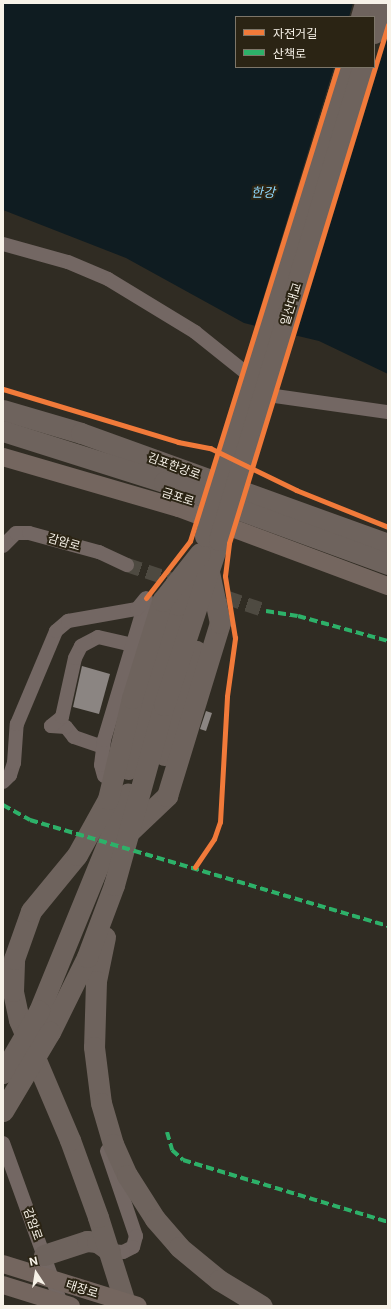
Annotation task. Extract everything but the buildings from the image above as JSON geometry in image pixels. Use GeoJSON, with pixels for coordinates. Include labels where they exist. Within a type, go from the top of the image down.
{"type":"FeatureCollection","features":[{"type":"Feature","properties":{"kind":"highway"},"geometry":{"type":"LineString","coordinates":[[361,16],[365,3]]}},
{"type":"Feature","properties":{"kind":"highway"},"geometry":{"type":"LineString","coordinates":[[375,29],[383,3]]}},
{"type":"Feature","properties":{"kind":"highway","name":"일산대교"},"geometry":{"type":"LineString","coordinates":[[208,543],[346,68]]}},
{"type":"Feature","properties":{"kind":"highway","name":"일산대교"},"geometry":{"type":"LineString","coordinates":[[208,543],[363,68]]}},
{"type":"Feature","properties":{"kind":"highway","name":"김포한강로"},"geometry":{"type":"LineString","coordinates":[[3,410],[81,433],[388,544]]}},
{"type":"Feature","properties":{"kind":"highway","name":"김포한강로"},"geometry":{"type":"LineString","coordinates":[[3,430],[164,482],[388,564]]}},
{"type":"Feature","properties":{"kind":"highway"},"geometry":{"type":"LineString","coordinates":[[3,1073],[39,1011],[130,825],[167,796],[220,623],[209,572],[208,543]]}},
{"type":"Feature","properties":{"kind":"highway"},"geometry":{"type":"LineString","coordinates":[[130,825],[108,799],[104,776],[123,695],[154,600],[208,543]]}},
{"type":"Feature","properties":{"kind":"highway"},"geometry":{"type":"LineString","coordinates":[[126,1306],[110,1251],[98,1217],[19,1020],[13,974],[18,942],[31,911],[76,855],[108,799],[132,698],[162,601],[208,543]]}},
{"type":"Feature","properties":{"kind":"highway"},"geometry":{"type":"LineString","coordinates":[[130,825],[125,803],[208,543]]}},
{"type":"Feature","properties":{"kind":"highway"},"geometry":{"type":"LineString","coordinates":[[209,572],[164,705],[133,807],[130,825],[114,885],[96,981],[94,1047],[100,1096],[113,1144],[127,1175],[155,1219],[180,1247],[218,1280],[262,1306]]}},
{"type":"Feature","properties":{"kind":"highway"},"geometry":{"type":"LineString","coordinates":[[3,1111],[50,1032],[87,957],[114,885]]}},
{"type":"Feature","properties":{"kind":"highway"},"geometry":{"type":"LineString","coordinates":[[44,1255],[86,1241],[95,1233],[98,1217]]}},
{"type":"Feature","properties":{"kind":"highway"},"geometry":{"type":"LineString","coordinates":[[86,1241],[97,1242],[110,1251]]}},
{"type":"Feature","properties":{"kind":"main road","name":"금포로"},"geometry":{"type":"LineString","coordinates":[[3,457],[179,508],[388,586]]}},
{"type":"Feature","properties":{"kind":"main road","name":"태장로"},"geometry":{"type":"LineString","coordinates":[[3,1264],[138,1306]]}},
{"type":"Feature","properties":{"kind":"main road","name":"태장로"},"geometry":{"type":"LineString","coordinates":[[3,1285],[71,1306]]}},
{"type":"Feature","properties":{"kind":"street"},"geometry":{"type":"LineString","coordinates":[[3,244],[68,262],[108,279],[195,332],[275,396],[388,412]]}},
{"type":"Feature","properties":{"kind":"street","name":"감암로"},"geometry":{"type":"LineString","coordinates":[[3,546],[16,533],[28,533],[99,552],[127,565]]}},
{"type":"Feature","properties":{"kind":"street"},"geometry":{"type":"LineString","coordinates":[[3,782],[10,775],[14,763],[17,724],[56,631],[61,625],[118,610],[137,608],[146,598],[103,747],[101,765],[104,776]]}},
{"type":"Feature","properties":{"kind":"street"},"geometry":{"type":"LineString","coordinates":[[103,747],[74,737],[66,727],[51,726],[62,717],[75,658],[81,646],[98,637],[132,645]]}},
{"type":"Feature","properties":{"kind":"street"},"geometry":{"type":"LineString","coordinates":[[100,1096],[106,1146],[136,1236],[133,1247],[123,1252],[110,1251]]}},
{"type":"Feature","properties":{"kind":"street","name":"감암로"},"geometry":{"type":"LineString","coordinates":[[3,1143],[62,1306]]}},
{"type":"Feature","properties":{"kind":"water","name":"한강"},"geometry":{"type":"Polygon","coordinates":[[[3,3],[388,3],[388,374],[319,341],[244,323],[126,258],[3,210],[3,3]]]}},
{"type":"Feature","properties":{"kind":"pier"},"geometry":{"type":"Polygon","coordinates":[[[353,3],[388,3],[388,36],[296,336],[254,328],[334,68],[375,68],[375,16],[349,16],[353,3]]]}},
{"type":"Feature","properties":{"kind":"tunnel"},"geometry":{"type":"LineString","coordinates":[[127,565],[184,584]]}},
{"type":"Feature","properties":{"kind":"tunnel"},"geometry":{"type":"LineString","coordinates":[[207,591],[266,611]]}},
{"type":"Feature","properties":{"kind":"marked path"},"geometry":{"type":"LineString","coordinates":[[266,611],[298,616],[388,641]]}},
{"type":"Feature","properties":{"kind":"marked path"},"geometry":{"type":"LineString","coordinates":[[3,805],[30,820],[388,926]]}},
{"type":"Feature","properties":{"kind":"marked path"},"geometry":{"type":"LineString","coordinates":[[167,1132],[172,1150],[183,1160],[388,1222]]}},
{"type":"Feature","properties":{"kind":"cycle path"},"geometry":{"type":"LineString","coordinates":[[375,67],[388,25]]}},
{"type":"Feature","properties":{"kind":"cycle path"},"geometry":{"type":"LineString","coordinates":[[146,598],[190,541],[338,68]]}},
{"type":"Feature","properties":{"kind":"cycle path"},"geometry":{"type":"LineString","coordinates":[[195,867],[214,839],[220,822],[227,696],[235,638],[225,576],[229,543],[375,68]]}},
{"type":"Feature","properties":{"kind":"cycle path"},"geometry":{"type":"LineString","coordinates":[[3,389],[178,442],[210,448],[296,490],[388,527]]}}]}
